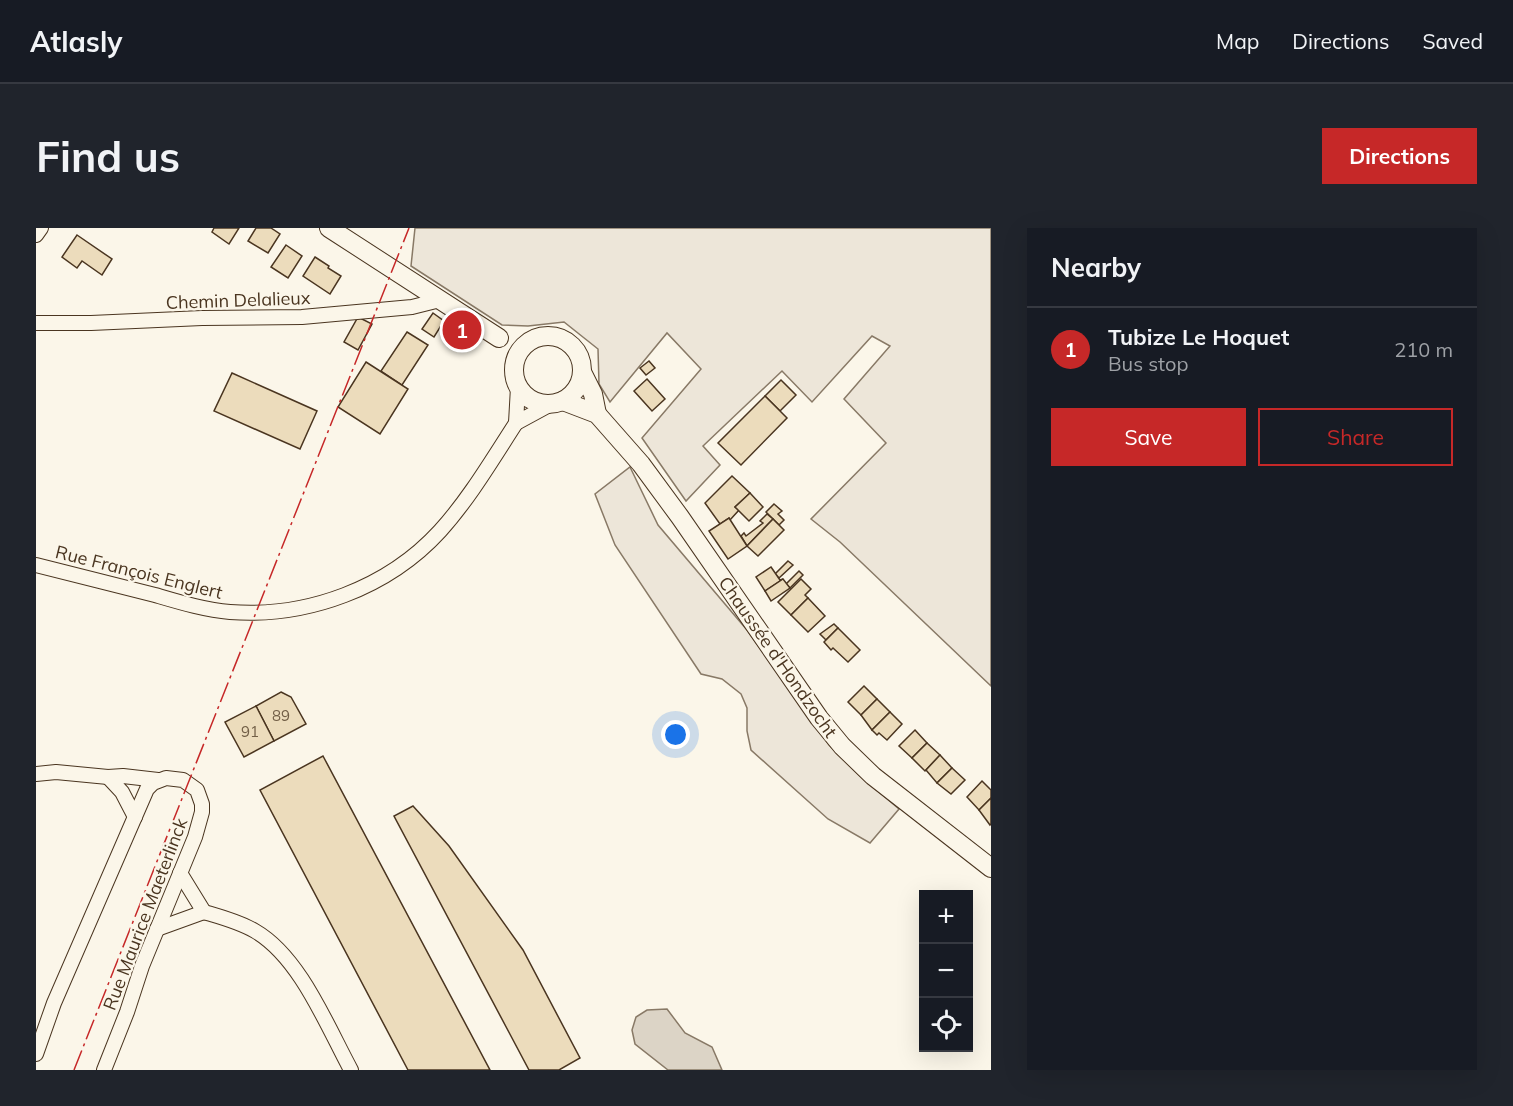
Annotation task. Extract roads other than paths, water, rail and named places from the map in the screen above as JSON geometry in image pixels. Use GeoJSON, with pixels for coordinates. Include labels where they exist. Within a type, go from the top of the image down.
{"type":"FeatureCollection","features":[{"type":"Feature","properties":{"kind":"main road"},"geometry":{"type":"LineString","coordinates":[[329,228],[499,338],[552,336],[572,344],[582,363],[583,374],[593,394],[597,414],[557,403],[533,402],[523,394],[504,355],[499,338]]}},
{"type":"Feature","properties":{"kind":"main road"},"geometry":{"type":"LineString","coordinates":[[516,378],[515,361],[520,350],[536,338]]}},
{"type":"Feature","properties":{"kind":"main road"},"geometry":{"type":"LineString","coordinates":[[557,403],[574,394],[583,374]]}},
{"type":"Feature","properties":{"kind":"main road","name":"Chaussée d'Hondzocht"},"geometry":{"type":"LineString","coordinates":[[597,414],[641,464],[681,517],[819,718],[842,746],[873,776],[991,868]]}},
{"type":"Feature","properties":{"kind":"street"},"geometry":{"type":"LineString","coordinates":[[36,235],[41,228]]}},
{"type":"Feature","properties":{"kind":"street","name":"Chemin Delalieux"},"geometry":{"type":"LineString","coordinates":[[36,323],[302,317],[412,307],[440,300]]}},
{"type":"Feature","properties":{"kind":"street"},"geometry":{"type":"LineString","coordinates":[[516,378],[516,423],[557,403]]}},
{"type":"Feature","properties":{"kind":"street","name":"Rue François Englert"},"geometry":{"type":"LineString","coordinates":[[36,565],[229,612],[295,609],[319,603],[374,582],[413,556],[456,513],[516,423]]}},
{"type":"Feature","properties":{"kind":"street","name":"Rue Maurice Maeterlinck"},"geometry":{"type":"LineString","coordinates":[[36,774],[56,772],[158,780],[174,777],[189,783],[197,790],[202,804],[195,837],[157,929],[104,1070]]}},
{"type":"Feature","properties":{"kind":"street"},"geometry":{"type":"LineString","coordinates":[[108,777],[122,792],[135,817]]}},
{"type":"Feature","properties":{"kind":"street"},"geometry":{"type":"LineString","coordinates":[[36,1053],[54,1003],[147,789],[158,780]]}},
{"type":"Feature","properties":{"kind":"street"},"geometry":{"type":"LineString","coordinates":[[180,873],[204,912],[256,932],[279,950],[297,970],[351,1070]]}},
{"type":"Feature","properties":{"kind":"street"},"geometry":{"type":"LineString","coordinates":[[157,929],[204,912]]}},
{"type":"Feature","properties":{"kind":"place","name":"Tubize Le Hoquet"},"geometry":{"type":"Point","coordinates":[462,330]}}]}
